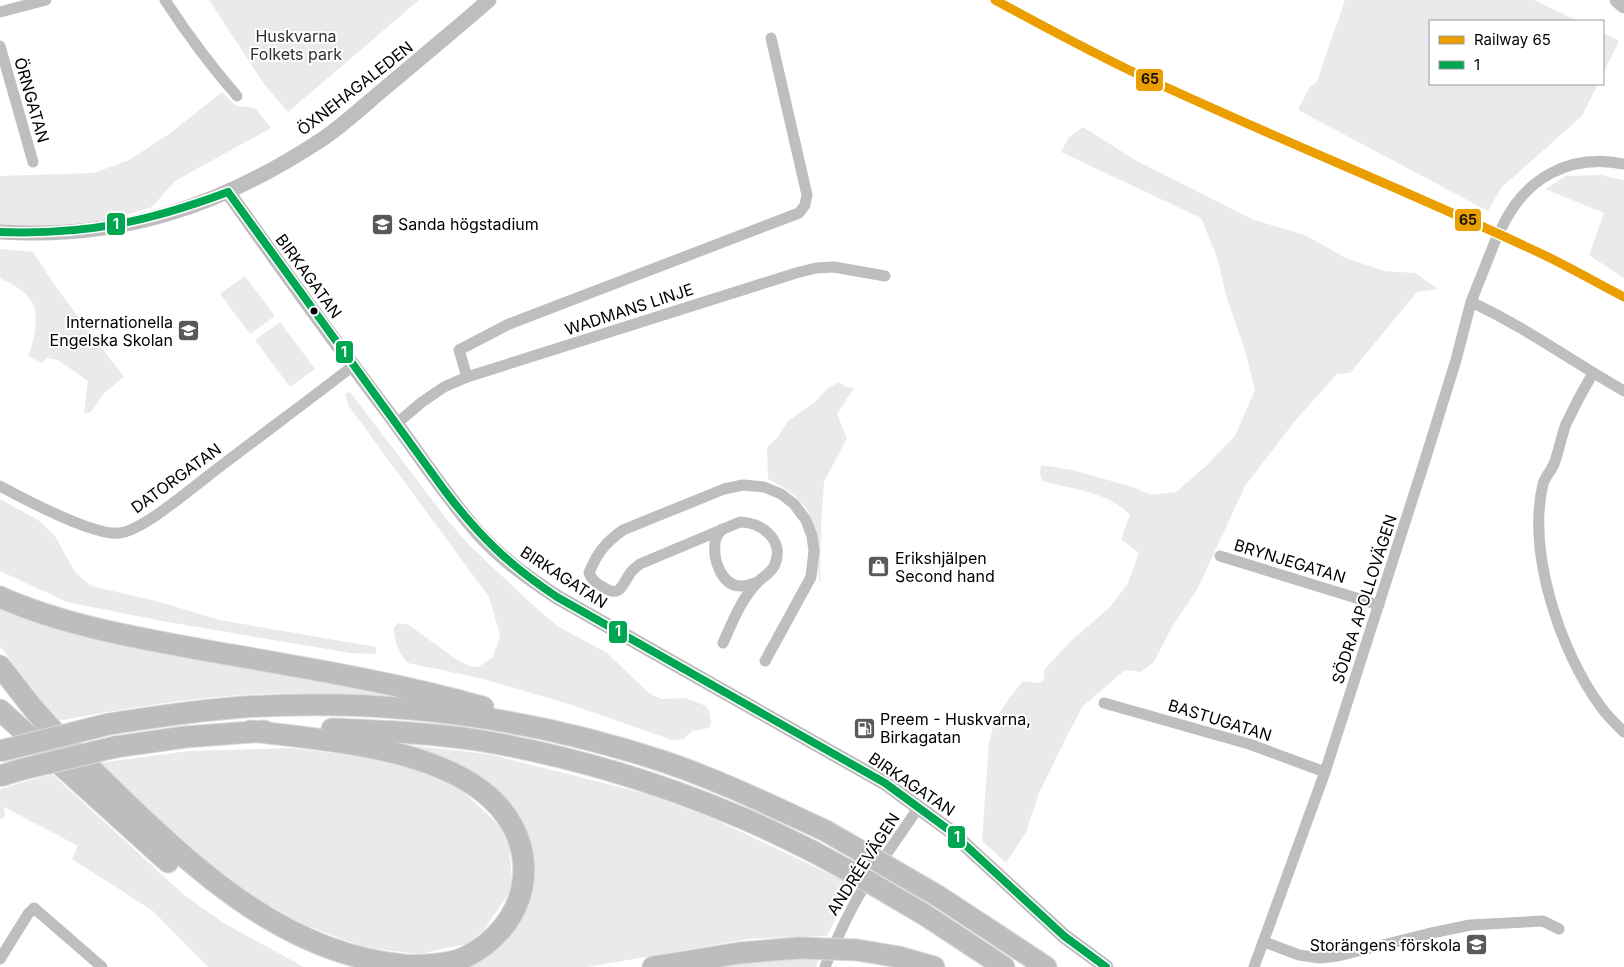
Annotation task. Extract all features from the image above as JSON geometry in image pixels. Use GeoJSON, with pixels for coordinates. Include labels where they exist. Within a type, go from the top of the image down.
{"type":"FeatureCollection","features":[{"type":"Feature","properties":{"kind":"highway"},"geometry":{"type":"LineString","coordinates":[[0,597],[19,606],[71,622],[168,643],[354,676],[430,692],[490,709],[550,730]]}},
{"type":"Feature","properties":{"kind":"highway"},"geometry":{"type":"LineString","coordinates":[[0,666],[38,714],[171,846],[232,895],[290,931],[322,945],[353,955],[405,965],[433,965],[457,960],[479,949],[499,934],[514,914],[521,895],[525,873],[522,850],[514,828],[501,806],[481,789],[455,774],[388,751],[340,742],[251,731]]}},
{"type":"Feature","properties":{"kind":"highway"},"geometry":{"type":"LineString","coordinates":[[0,751],[109,724],[173,714],[245,707],[332,705],[410,708],[484,718],[550,730],[604,743],[664,762],[746,793],[826,831],[938,896],[1046,967]]}},
{"type":"Feature","properties":{"kind":"highway"},"geometry":{"type":"LineString","coordinates":[[0,710],[176,869],[217,902],[251,924],[294,947],[327,962],[346,967]]}},
{"type":"Feature","properties":{"kind":"highway"},"geometry":{"type":"LineString","coordinates":[[0,776],[115,747],[185,737],[251,731],[331,729],[407,732],[482,741],[544,753],[655,784],[736,815],[814,852],[870,882],[925,915],[1004,967]]}},
{"type":"Feature","properties":{"kind":"highway"},"geometry":{"type":"LineString","coordinates":[[653,967],[739,953],[799,948],[857,950],[934,967]]}},
{"type":"Feature","properties":{"kind":"street"},"geometry":{"type":"LineString","coordinates":[[0,12],[46,0]]}},
{"type":"Feature","properties":{"kind":"street"},"geometry":{"type":"LineString","coordinates":[[165,0],[219,74],[238,96]]}},
{"type":"Feature","properties":{"kind":"street","name":"ÖXNEHAGALEDEN"},"geometry":{"type":"LineString","coordinates":[[0,232],[62,233],[102,229],[186,209],[228,192],[264,174],[326,137],[489,0]]}},
{"type":"Feature","properties":{"kind":"street"},"geometry":{"type":"LineString","coordinates":[[1617,0],[1624,6]]}},
{"type":"Feature","properties":{"kind":"street"},"geometry":{"type":"LineString","coordinates":[[467,377],[459,350],[509,324],[799,213],[805,205],[807,195],[771,38]]}},
{"type":"Feature","properties":{"kind":"street","name":"ÖRNGATAN"},"geometry":{"type":"LineString","coordinates":[[0,46],[33,162]]}},
{"type":"Feature","properties":{"kind":"street"},"geometry":{"type":"LineString","coordinates":[[1502,227],[1510,210],[1522,195],[1536,182],[1553,172],[1571,165],[1588,162],[1624,164]]}},
{"type":"Feature","properties":{"kind":"street","name":"BIRKAGATAN"},"geometry":{"type":"LineString","coordinates":[[228,192],[396,424],[480,535],[504,558],[528,579],[557,598],[885,783],[963,842],[1064,936],[1106,967]]}},
{"type":"Feature","properties":{"kind":"street","name":"SÖDRA APOLLOVÄGEN"},"geometry":{"type":"LineString","coordinates":[[1254,967],[1325,772],[1380,605],[1456,360],[1471,302],[1496,239]]}},
{"type":"Feature","properties":{"kind":"street","name":"WADMANS LINJE"},"geometry":{"type":"LineString","coordinates":[[396,424],[422,402],[444,387],[467,377],[802,272],[834,267],[885,276]]}},
{"type":"Feature","properties":{"kind":"street"},"geometry":{"type":"LineString","coordinates":[[1471,302],[1516,324],[1624,391]]}},
{"type":"Feature","properties":{"kind":"street","name":"DATORGATAN"},"geometry":{"type":"LineString","coordinates":[[0,486],[34,504],[104,533],[119,533],[136,528],[353,366]]}},
{"type":"Feature","properties":{"kind":"street"},"geometry":{"type":"LineString","coordinates":[[1593,373],[1566,424],[1554,464],[1543,482],[1540,511],[1541,544],[1543,567],[1553,611],[1567,647],[1589,690],[1602,709],[1624,732]]}},
{"type":"Feature","properties":{"kind":"street"},"geometry":{"type":"LineString","coordinates":[[724,643],[736,614],[756,583],[769,573],[775,564],[777,552],[774,541],[768,531],[750,522],[740,522],[722,529],[640,564],[632,572],[623,587],[616,592],[610,592],[596,583],[591,579],[589,573],[596,557],[608,540],[623,530],[724,489],[743,485],[764,486],[781,494],[794,504],[806,520],[812,536],[814,551],[811,577],[765,662]]}},
{"type":"Feature","properties":{"kind":"street"},"geometry":{"type":"LineString","coordinates":[[722,529],[715,541],[718,569],[727,580],[739,586],[756,583]]}},
{"type":"Feature","properties":{"kind":"street","name":"BRYNJEGATAN"},"geometry":{"type":"LineString","coordinates":[[1220,556],[1380,605]]}},
{"type":"Feature","properties":{"kind":"street","name":"BASTUGATAN"},"geometry":{"type":"LineString","coordinates":[[1104,703],[1249,744],[1325,772]]}},
{"type":"Feature","properties":{"kind":"street","name":"ANDRÉEVÄGEN"},"geometry":{"type":"LineString","coordinates":[[825,967],[856,899],[919,807]]}},
{"type":"Feature","properties":{"kind":"street"},"geometry":{"type":"LineString","coordinates":[[0,959],[28,914],[34,908],[102,967]]}},
{"type":"Feature","properties":{"kind":"street"},"geometry":{"type":"LineString","coordinates":[[1264,942],[1299,955],[1320,958],[1338,956],[1470,925],[1543,921],[1559,929]]}},
{"type":"Feature","properties":{"kind":"green space","name":"Huskvarna Folkets park"},"geometry":{"type":"Polygon","coordinates":[[[209,0],[419,0],[288,112],[264,84],[209,0]]]}},
{"type":"Feature","properties":{"kind":"green space"},"geometry":{"type":"Polygon","coordinates":[[[1345,0],[1534,0],[1576,20],[1429,20],[1429,85],[1598,85],[1582,116],[1501,188],[1488,211],[1298,110],[1309,88],[1317,81],[1345,0]]]}},
{"type":"Feature","properties":{"kind":"green space"},"geometry":{"type":"Polygon","coordinates":[[[1604,34],[1619,41],[1604,72],[1604,34]]]}},
{"type":"Feature","properties":{"kind":"green space"},"geometry":{"type":"Polygon","coordinates":[[[222,92],[236,106],[255,108],[271,128],[175,181],[152,207],[99,223],[61,228],[0,227],[0,176],[94,173],[129,160],[169,134],[222,92]]]}},
{"type":"Feature","properties":{"kind":"green space"},"geometry":{"type":"Polygon","coordinates":[[[1083,127],[1137,161],[1254,220],[1305,235],[1346,258],[1384,271],[1415,273],[1438,289],[1417,292],[1350,373],[1337,374],[1294,422],[1245,486],[1197,590],[1173,625],[1154,662],[1141,672],[1125,670],[1083,706],[1039,793],[1026,832],[1006,863],[982,841],[989,743],[995,720],[1023,681],[1039,683],[1044,680],[1044,670],[1050,663],[1072,640],[1109,608],[1127,585],[1139,553],[1121,539],[1130,515],[1112,501],[1101,496],[1042,481],[1041,465],[1072,470],[1133,487],[1151,495],[1176,492],[1207,465],[1235,436],[1255,390],[1246,353],[1226,296],[1218,260],[1201,218],[1061,152],[1069,137],[1083,127]]]}},
{"type":"Feature","properties":{"kind":"green space"},"geometry":{"type":"Polygon","coordinates":[[[1601,175],[1624,180],[1624,278],[1589,255],[1604,213],[1545,189],[1566,176],[1601,175]]]}},
{"type":"Feature","properties":{"kind":"green space"},"geometry":{"type":"Polygon","coordinates":[[[0,249],[33,252],[58,290],[124,377],[104,393],[91,412],[84,413],[88,381],[58,360],[47,358],[42,363],[28,356],[36,325],[32,301],[24,292],[0,278],[0,249]]]}},
{"type":"Feature","properties":{"kind":"green space"},"geometry":{"type":"Polygon","coordinates":[[[245,276],[275,316],[250,334],[220,294],[245,276]]]}},
{"type":"Feature","properties":{"kind":"green space"},"geometry":{"type":"Polygon","coordinates":[[[280,322],[315,369],[290,387],[255,340],[280,322]]]}},
{"type":"Feature","properties":{"kind":"green space"},"geometry":{"type":"Polygon","coordinates":[[[839,382],[846,387],[854,388],[837,414],[847,438],[824,482],[820,584],[817,535],[814,524],[797,498],[768,479],[767,447],[778,437],[787,422],[815,402],[827,389],[839,382]]]}},
{"type":"Feature","properties":{"kind":"green space"},"geometry":{"type":"Polygon","coordinates":[[[350,392],[449,522],[468,544],[536,608],[559,627],[607,653],[650,694],[662,699],[685,698],[706,706],[711,723],[709,728],[692,731],[684,739],[672,740],[572,705],[484,679],[408,663],[396,642],[394,628],[398,623],[409,625],[457,660],[472,667],[478,667],[492,658],[500,635],[489,597],[348,405],[345,394],[350,392]]]}},
{"type":"Feature","properties":{"kind":"green space"},"geometry":{"type":"Polygon","coordinates":[[[0,499],[38,520],[55,536],[75,572],[91,586],[156,601],[220,620],[376,647],[376,654],[350,653],[162,621],[67,602],[0,571],[0,499]]]}},
{"type":"Feature","properties":{"kind":"green space"},"geometry":{"type":"Polygon","coordinates":[[[0,608],[42,625],[112,642],[204,661],[351,682],[429,698],[312,693],[242,695],[172,702],[57,721],[0,646],[0,608]]]}},
{"type":"Feature","properties":{"kind":"green space"},"geometry":{"type":"Polygon","coordinates":[[[380,742],[488,754],[647,794],[712,818],[853,885],[827,936],[748,939],[588,967],[454,967],[521,909],[502,801],[380,742]]]}},
{"type":"Feature","properties":{"kind":"green space"},"geometry":{"type":"Polygon","coordinates":[[[293,748],[362,757],[418,769],[459,788],[500,826],[509,847],[512,881],[510,892],[483,931],[466,944],[420,954],[366,948],[302,924],[247,893],[193,853],[98,763],[189,751],[293,748]]]}},
{"type":"Feature","properties":{"kind":"green space"},"geometry":{"type":"Polygon","coordinates":[[[52,774],[183,894],[225,924],[304,967],[208,967],[153,911],[72,859],[78,846],[4,807],[5,817],[0,819],[0,789],[52,774]]]}},
{"type":"Feature","properties":{"kind":"green space"},"geometry":{"type":"Polygon","coordinates":[[[819,957],[816,967],[709,967],[783,958],[819,957]]]}},
{"type":"Feature","properties":{"kind":"rail line","name":"65"},"geometry":{"type":"LineString","coordinates":[[995,0],[1129,70],[1492,231],[1554,260],[1624,297]]}},
{"type":"Feature","properties":{"kind":"transit line","name":"1"},"geometry":{"type":"LineString","coordinates":[[228,192],[445,491],[483,536],[510,562],[557,597],[885,783],[949,830],[1064,936],[1106,967]]}},
{"type":"Feature","properties":{"kind":"transit line","name":"1"},"geometry":{"type":"LineString","coordinates":[[0,232],[89,229],[143,219],[228,192]]}},
{"type":"Feature","properties":{"kind":"place","name":"Sanda högstadium"},"geometry":{"type":"Point","coordinates":[382,224]}},
{"type":"Feature","properties":{"kind":"place","name":"Internationella Engelska Skolan"},"geometry":{"type":"Point","coordinates":[189,331]}},
{"type":"Feature","properties":{"kind":"place","name":"Erikshjälpen Second hand"},"geometry":{"type":"Point","coordinates":[879,567]}},
{"type":"Feature","properties":{"kind":"place","name":"Preem - Huskvarna, Birkagatan"},"geometry":{"type":"Point","coordinates":[864,728]}},
{"type":"Feature","properties":{"kind":"place","name":"Storängens förskola"},"geometry":{"type":"Point","coordinates":[1477,945]}}]}
